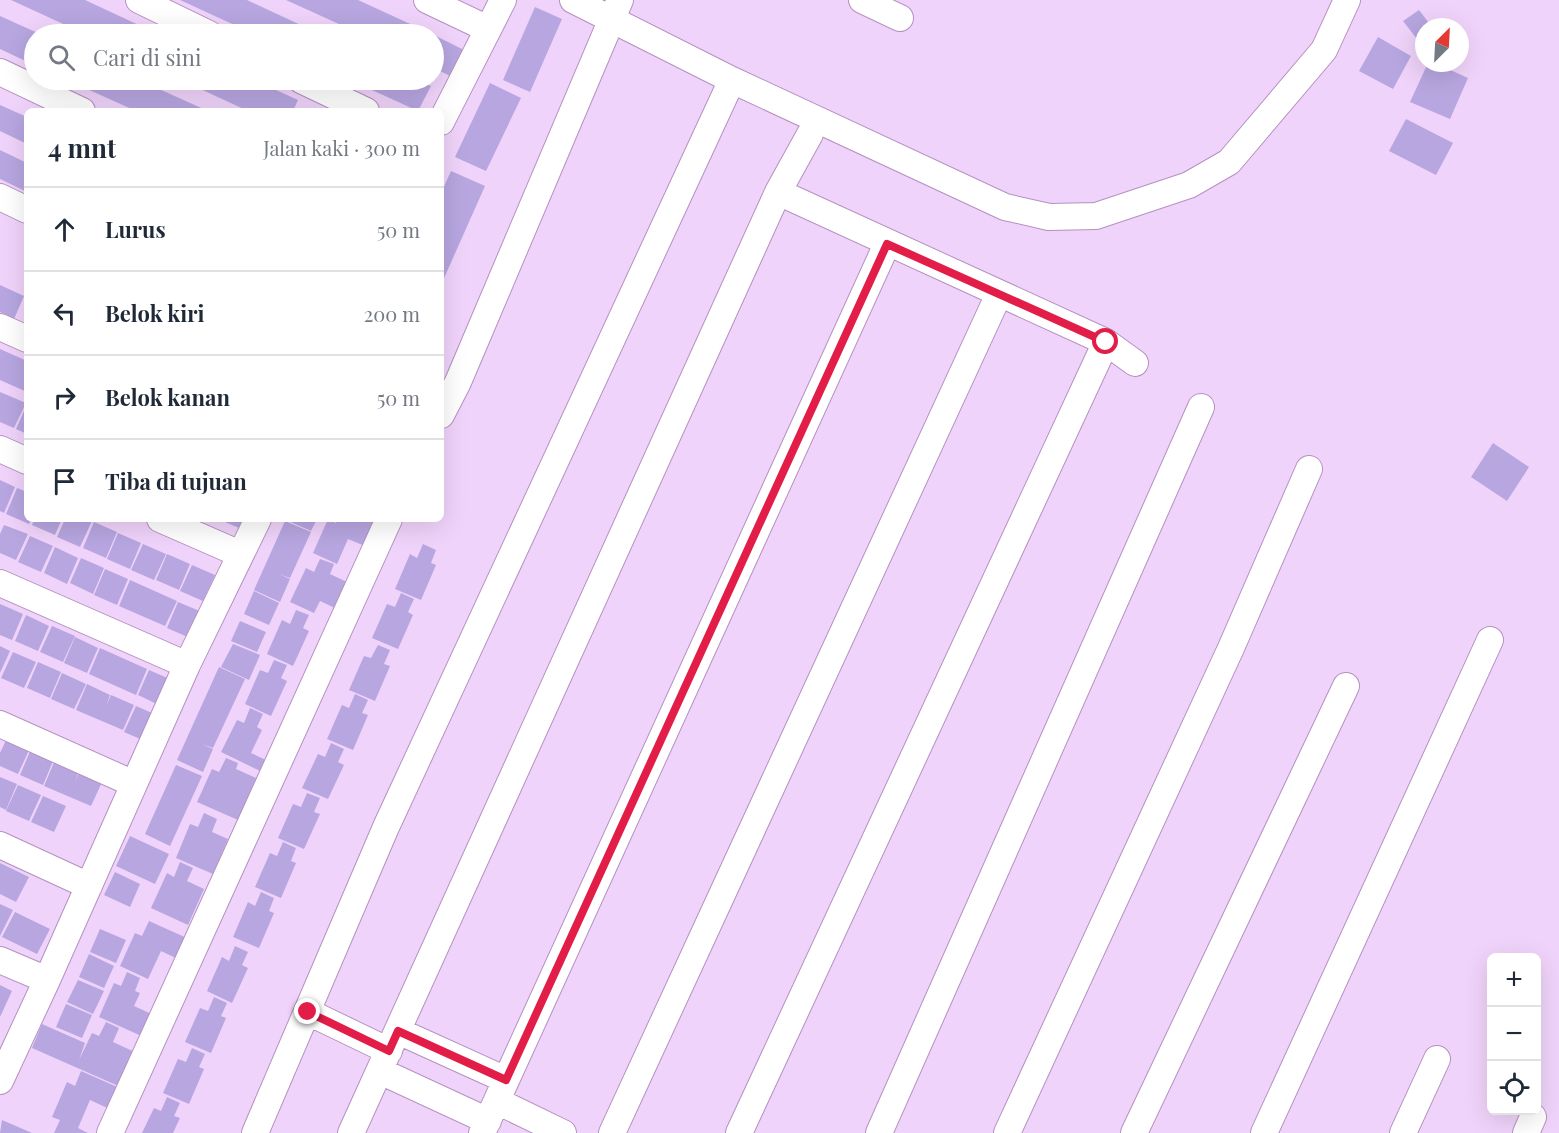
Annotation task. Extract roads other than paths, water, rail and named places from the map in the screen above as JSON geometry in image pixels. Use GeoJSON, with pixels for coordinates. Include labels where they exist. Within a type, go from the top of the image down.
{"type":"FeatureCollection","features":[{"type":"Feature","properties":{"kind":"street"},"geometry":{"type":"LineString","coordinates":[[139,0],[188,24]]}},
{"type":"Feature","properties":{"kind":"street"},"geometry":{"type":"LineString","coordinates":[[427,0],[488,29]]}},
{"type":"Feature","properties":{"kind":"street"},"geometry":{"type":"LineString","coordinates":[[444,116],[503,0]]}},
{"type":"Feature","properties":{"kind":"street"},"geometry":{"type":"LineString","coordinates":[[573,0],[615,11],[732,80],[1005,207],[1049,217],[1096,216],[1189,185],[1229,162],[1324,50],[1347,0]]}},
{"type":"Feature","properties":{"kind":"street"},"geometry":{"type":"LineString","coordinates":[[862,0],[900,18]]}},
{"type":"Feature","properties":{"kind":"street"},"geometry":{"type":"LineString","coordinates":[[444,409],[458,382],[615,11]]}},
{"type":"Feature","properties":{"kind":"street"},"geometry":{"type":"LineString","coordinates":[[0,72],[24,83]]}},
{"type":"Feature","properties":{"kind":"street"},"geometry":{"type":"LineString","coordinates":[[255,1133],[386,827],[732,80]]}},
{"type":"Feature","properties":{"kind":"street"},"geometry":{"type":"LineString","coordinates":[[38,90],[76,108]]}},
{"type":"Feature","properties":{"kind":"street"},"geometry":{"type":"LineString","coordinates":[[322,90],[360,108]]}},
{"type":"Feature","properties":{"kind":"street"},"geometry":{"type":"LineString","coordinates":[[351,1133],[778,192],[810,134]]}},
{"type":"Feature","properties":{"kind":"street"},"geometry":{"type":"LineString","coordinates":[[778,192],[887,244],[1106,342],[1135,363]]}},
{"type":"Feature","properties":{"kind":"street"},"geometry":{"type":"LineString","coordinates":[[0,197],[24,209]]}},
{"type":"Feature","properties":{"kind":"street"},"geometry":{"type":"LineString","coordinates":[[493,1109],[887,244]]}},
{"type":"Feature","properties":{"kind":"street"},"geometry":{"type":"LineString","coordinates":[[612,1133],[999,294]]}},
{"type":"Feature","properties":{"kind":"street"},"geometry":{"type":"LineString","coordinates":[[0,327],[24,338]]}},
{"type":"Feature","properties":{"kind":"street"},"geometry":{"type":"LineString","coordinates":[[740,1133],[1106,342]]}},
{"type":"Feature","properties":{"kind":"street"},"geometry":{"type":"LineString","coordinates":[[879,1133],[1201,407]]}},
{"type":"Feature","properties":{"kind":"street"},"geometry":{"type":"LineString","coordinates":[[0,449],[24,460]]}},
{"type":"Feature","properties":{"kind":"street"},"geometry":{"type":"LineString","coordinates":[[1007,1133],[1231,648],[1309,469]]}},
{"type":"Feature","properties":{"kind":"street"},"geometry":{"type":"LineString","coordinates":[[167,522],[240,554]]}},
{"type":"Feature","properties":{"kind":"street"},"geometry":{"type":"LineString","coordinates":[[0,1081],[47,981],[187,665],[256,522]]}},
{"type":"Feature","properties":{"kind":"street"},"geometry":{"type":"LineString","coordinates":[[110,1133],[388,522]]}},
{"type":"Feature","properties":{"kind":"street"},"geometry":{"type":"LineString","coordinates":[[0,584],[187,665]]}},
{"type":"Feature","properties":{"kind":"street"},"geometry":{"type":"LineString","coordinates":[[1264,1133],[1490,640]]}},
{"type":"Feature","properties":{"kind":"street"},"geometry":{"type":"LineString","coordinates":[[1134,1133],[1346,686]]}},
{"type":"Feature","properties":{"kind":"street"},"geometry":{"type":"LineString","coordinates":[[0,724],[134,784]]}},
{"type":"Feature","properties":{"kind":"street"},"geometry":{"type":"LineString","coordinates":[[0,845],[89,886]]}},
{"type":"Feature","properties":{"kind":"street"},"geometry":{"type":"LineString","coordinates":[[0,960],[47,981]]}},
{"type":"Feature","properties":{"kind":"street"},"geometry":{"type":"LineString","coordinates":[[308,1012],[389,1051],[493,1109],[563,1133]]}},
{"type":"Feature","properties":{"kind":"street"},"geometry":{"type":"LineString","coordinates":[[389,1051],[493,1109]]}},
{"type":"Feature","properties":{"kind":"street"},"geometry":{"type":"LineString","coordinates":[[1403,1133],[1437,1059]]}}]}
